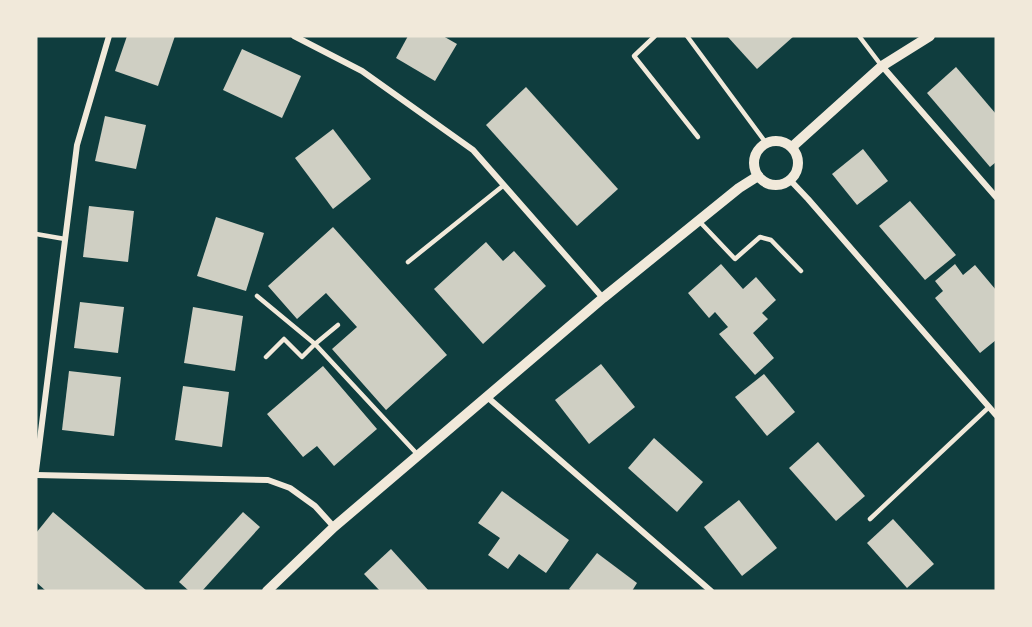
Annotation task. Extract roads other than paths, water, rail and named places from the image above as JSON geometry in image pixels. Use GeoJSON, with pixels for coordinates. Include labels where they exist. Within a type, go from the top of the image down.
{"type":"FeatureCollection","features":[{"type":"Feature","properties":{"kind":"street"},"geometry":{"type":"LineString","coordinates":[[109,36],[77,145],[36,473],[268,480],[290,488],[315,506],[333,527]]}},
{"type":"Feature","properties":{"kind":"street"},"geometry":{"type":"LineString","coordinates":[[294,36],[363,71],[473,150],[603,298]]}},
{"type":"Feature","properties":{"kind":"street"},"geometry":{"type":"LineString","coordinates":[[792,147],[882,66],[930,36]]}},
{"type":"Feature","properties":{"kind":"street"},"geometry":{"type":"LineString","coordinates":[[882,66],[996,197]]}},
{"type":"Feature","properties":{"kind":"street"},"geometry":{"type":"LineString","coordinates":[[778,141],[792,147],[798,163],[796,172],[790,180],[773,185],[758,176],[754,167],[755,156],[766,143],[778,141]]}},
{"type":"Feature","properties":{"kind":"street"},"geometry":{"type":"LineString","coordinates":[[267,591],[333,527],[486,396],[739,188],[758,176]]}},
{"type":"Feature","properties":{"kind":"street"},"geometry":{"type":"LineString","coordinates":[[790,180],[996,415]]}},
{"type":"Feature","properties":{"kind":"street"},"geometry":{"type":"LineString","coordinates":[[486,396],[711,591]]}},
{"type":"Feature","properties":{"kind":"lane"},"geometry":{"type":"LineString","coordinates":[[655,36],[634,56],[698,137]]}},
{"type":"Feature","properties":{"kind":"lane"},"geometry":{"type":"LineString","coordinates":[[687,36],[766,143]]}},
{"type":"Feature","properties":{"kind":"lane"},"geometry":{"type":"LineString","coordinates":[[859,36],[882,66]]}},
{"type":"Feature","properties":{"kind":"lane"},"geometry":{"type":"LineString","coordinates":[[408,262],[504,185]]}},
{"type":"Feature","properties":{"kind":"lane"},"geometry":{"type":"LineString","coordinates":[[699,221],[735,259],[760,237],[771,240],[801,272]]}},
{"type":"Feature","properties":{"kind":"lane"},"geometry":{"type":"LineString","coordinates":[[36,234],[65,239]]}},
{"type":"Feature","properties":{"kind":"lane"},"geometry":{"type":"LineString","coordinates":[[257,296],[315,344],[418,455]]}},
{"type":"Feature","properties":{"kind":"lane"},"geometry":{"type":"LineString","coordinates":[[266,357],[284,339],[302,357],[338,325]]}},
{"type":"Feature","properties":{"kind":"lane"},"geometry":{"type":"LineString","coordinates":[[870,519],[989,407]]}}]}
